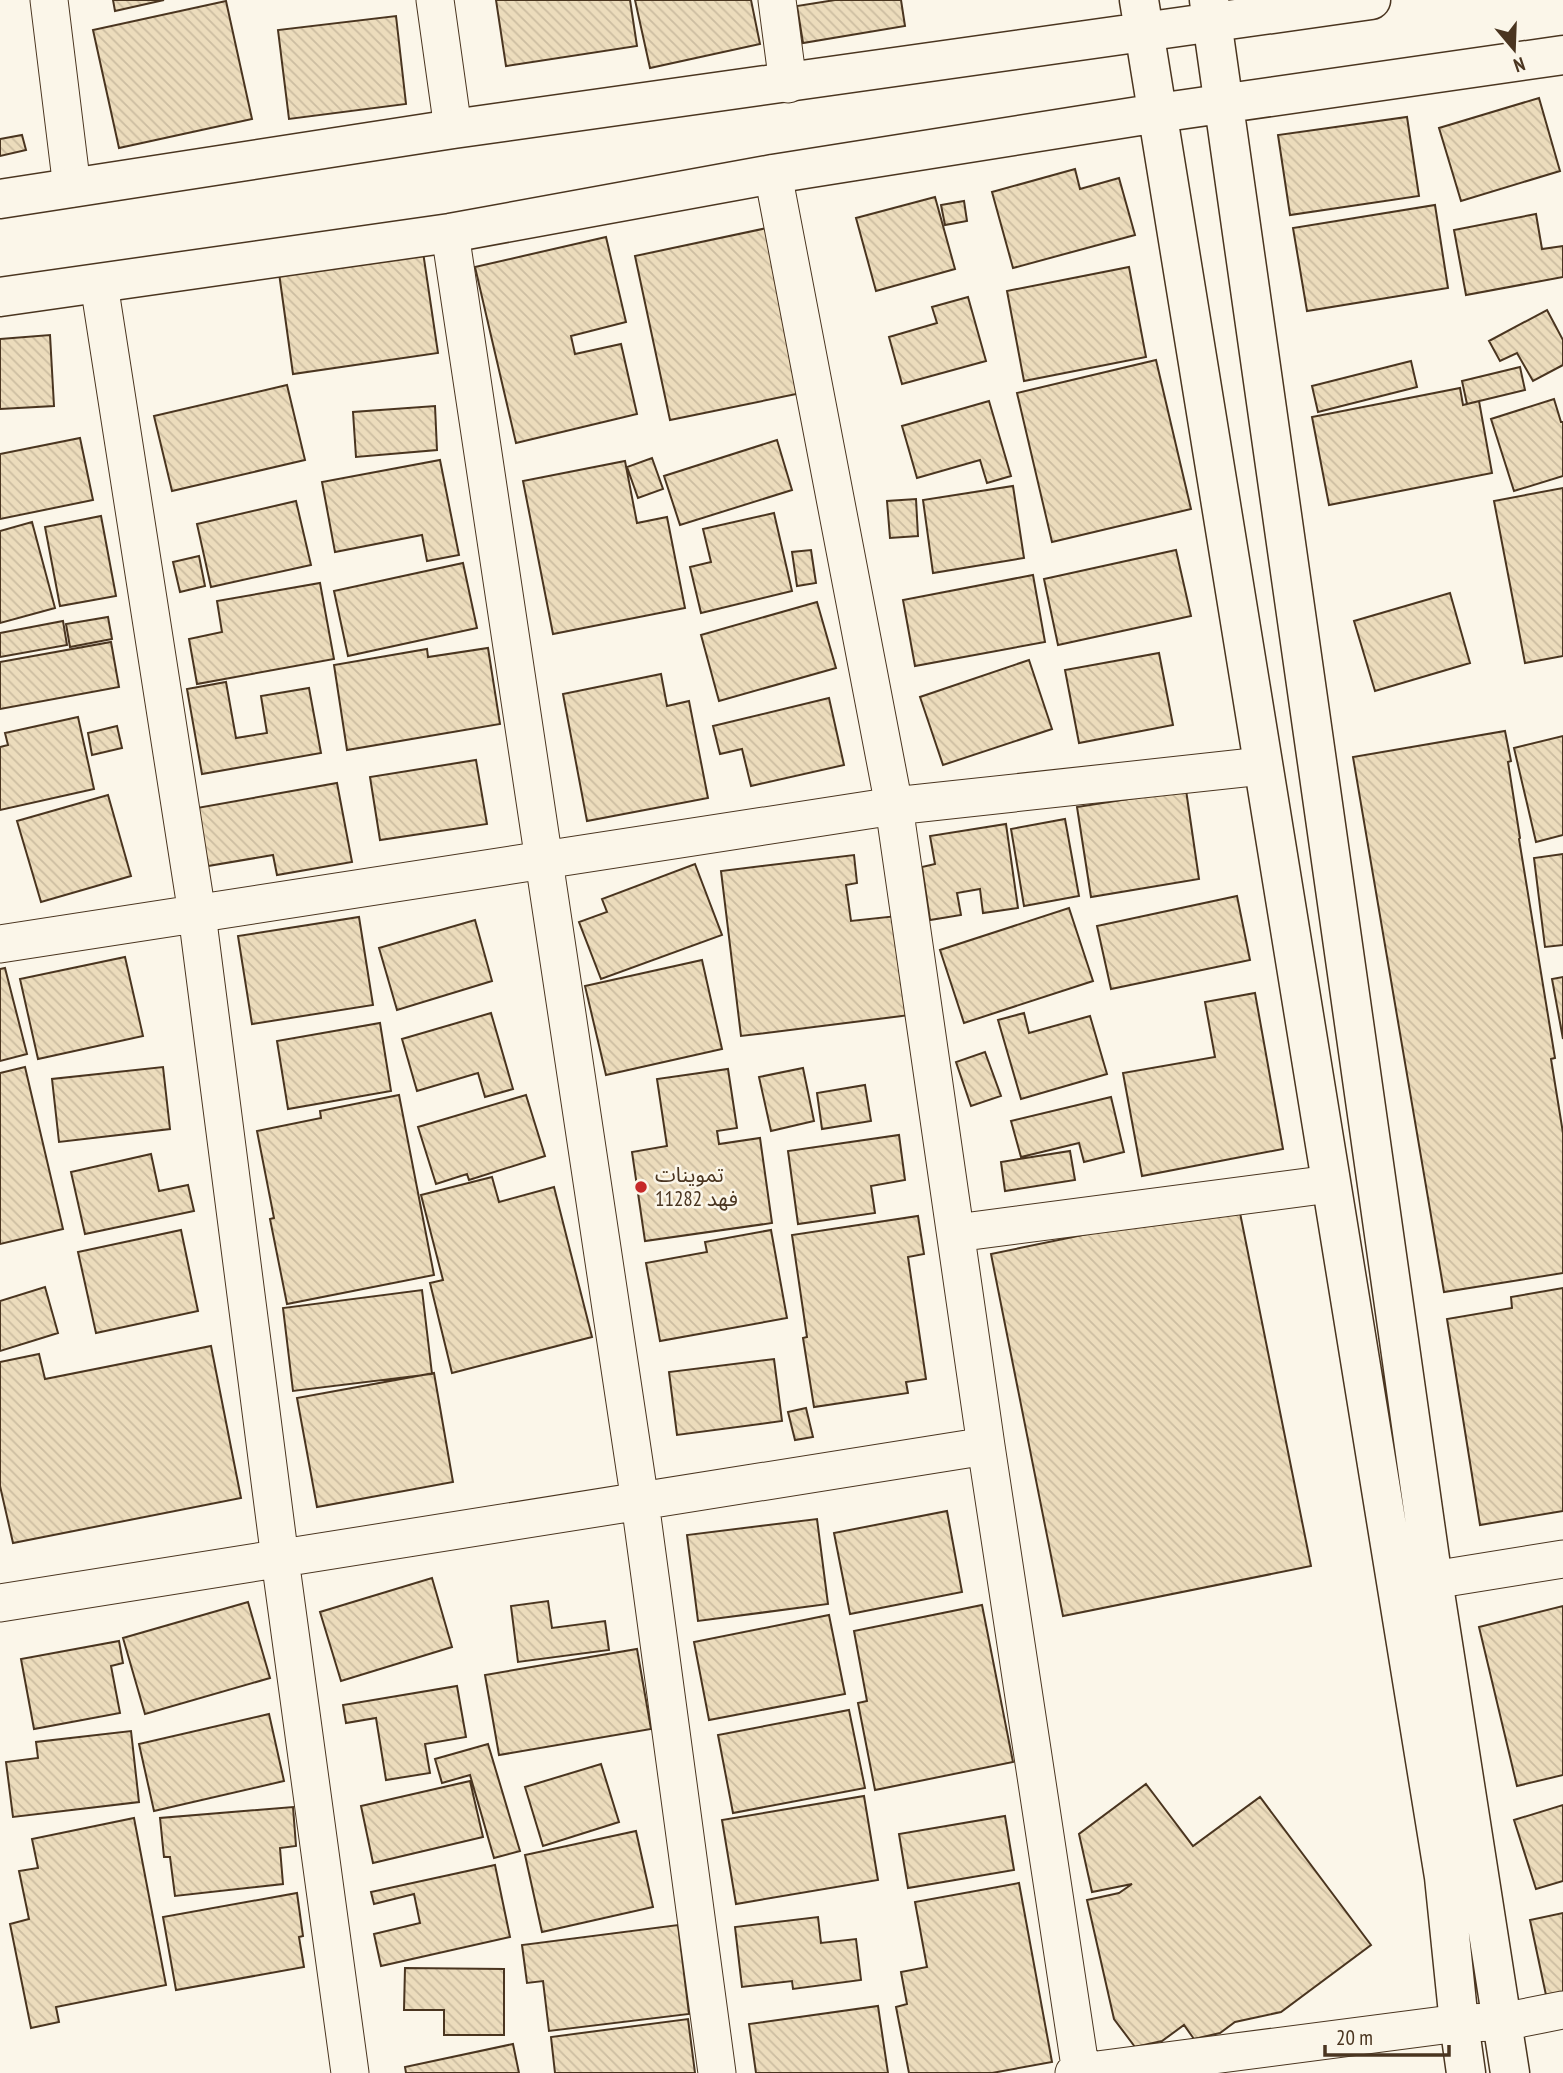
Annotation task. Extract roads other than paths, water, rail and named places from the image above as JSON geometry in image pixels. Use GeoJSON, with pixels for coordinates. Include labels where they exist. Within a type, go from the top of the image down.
{"type":"FeatureCollection","features":[{"type":"Feature","properties":{"kind":"street"},"geometry":{"type":"LineString","coordinates":[[50,0],[72,188]]}},
{"type":"Feature","properties":{"kind":"street"},"geometry":{"type":"LineString","coordinates":[[435,0],[453,130]]}},
{"type":"Feature","properties":{"kind":"street"},"geometry":{"type":"LineString","coordinates":[[777,0],[788,83]]}},
{"type":"Feature","properties":{"kind":"street"},"geometry":{"type":"LineString","coordinates":[[0,199],[453,130],[788,83],[1141,16],[1371,0]]}},
{"type":"Feature","properties":{"kind":"street"},"geometry":{"type":"LineString","coordinates":[[1211,12],[1433,1580],[1510,2073]]}},
{"type":"Feature","properties":{"kind":"street"},"geometry":{"type":"LineString","coordinates":[[1141,16],[1444,1877],[1466,2073]]}},
{"type":"Feature","properties":{"kind":"street"},"geometry":{"type":"LineString","coordinates":[[0,297],[450,233],[773,174],[1158,113],[1563,55]]}},
{"type":"Feature","properties":{"kind":"street"},"geometry":{"type":"LineString","coordinates":[[773,174],[894,806],[1079,2073],[1459,2023],[1502,2022],[1563,2010]]}},
{"type":"Feature","properties":{"kind":"street"},"geometry":{"type":"LineString","coordinates":[[450,233],[640,1502],[717,2073]]}},
{"type":"Feature","properties":{"kind":"street"},"geometry":{"type":"LineString","coordinates":[[99,284],[197,914],[280,1559],[350,2073]]}},
{"type":"Feature","properties":{"kind":"street"},"geometry":{"type":"LineString","coordinates":[[0,944],[894,806],[1262,766]]}},
{"type":"Feature","properties":{"kind":"street"},"geometry":{"type":"LineString","coordinates":[[956,1233],[1331,1184]]}},
{"type":"Feature","properties":{"kind":"street"},"geometry":{"type":"LineString","coordinates":[[0,1603],[986,1446]]}},
{"type":"Feature","properties":{"kind":"street"},"geometry":{"type":"LineString","coordinates":[[1433,1580],[1563,1559]]}},
{"type":"Feature","properties":{"kind":"place","name":"تموينات فهد 11282"},"geometry":{"type":"Point","coordinates":[641,1187]}}]}
